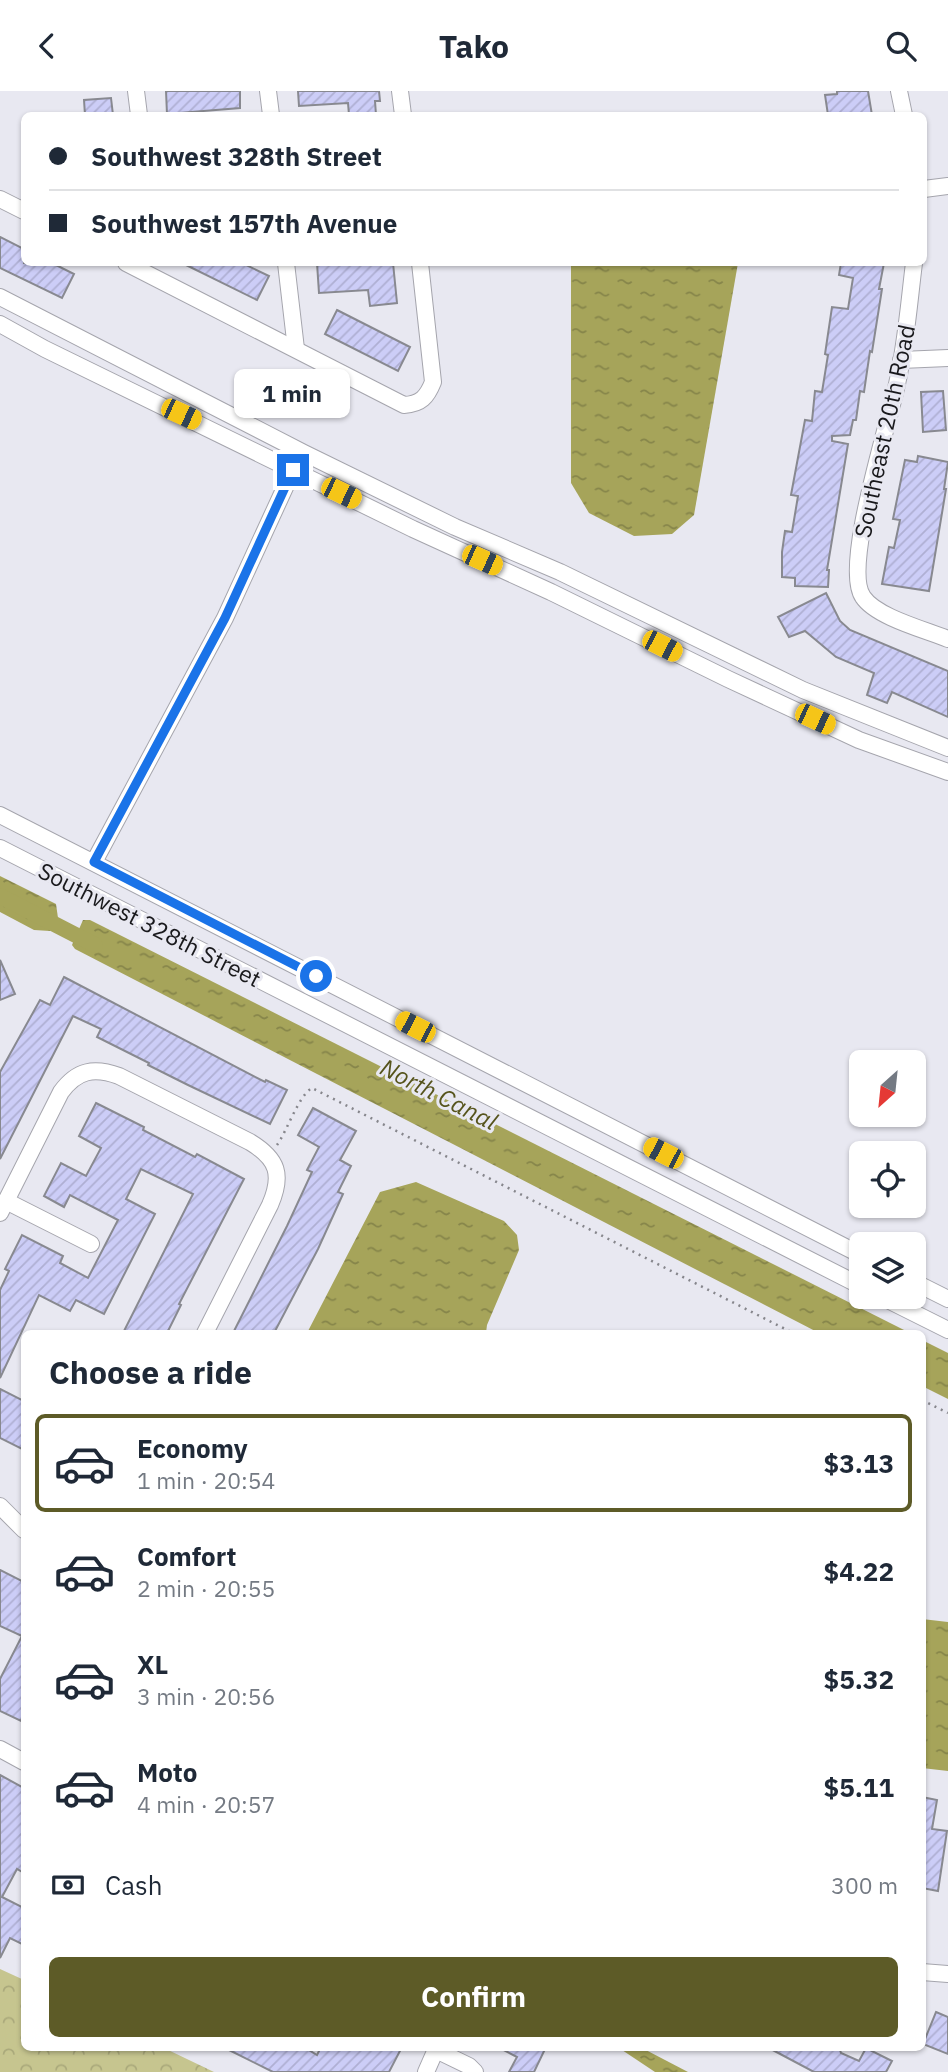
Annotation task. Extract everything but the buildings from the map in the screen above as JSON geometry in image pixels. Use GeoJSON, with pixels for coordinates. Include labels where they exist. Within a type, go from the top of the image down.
{"type":"FeatureCollection","features":[{"type":"Feature","properties":{"kind":"street"},"geometry":{"type":"LineString","coordinates":[[136,91],[139,112]]}},
{"type":"Feature","properties":{"kind":"street"},"geometry":{"type":"LineString","coordinates":[[268,91],[271,112]]}},
{"type":"Feature","properties":{"kind":"street"},"geometry":{"type":"LineString","coordinates":[[400,91],[403,112]]}},
{"type":"Feature","properties":{"kind":"street"},"geometry":{"type":"LineString","coordinates":[[899,91],[903,112]]}},
{"type":"Feature","properties":{"kind":"street"},"geometry":{"type":"LineString","coordinates":[[927,189],[948,186]]}},
{"type":"Feature","properties":{"kind":"street"},"geometry":{"type":"LineString","coordinates":[[0,199],[21,210]]}},
{"type":"Feature","properties":{"kind":"street"},"geometry":{"type":"LineString","coordinates":[[137,266],[156,271],[404,405],[413,405],[422,400],[428,395],[433,381],[420,266]]}},
{"type":"Feature","properties":{"kind":"street"},"geometry":{"type":"LineString","coordinates":[[286,266],[296,349]]}},
{"type":"Feature","properties":{"kind":"street","name":"Southeast 20th Road"},"geometry":{"type":"LineString","coordinates":[[914,266],[897,385],[867,501],[856,575],[863,599],[876,610],[948,639]]}},
{"type":"Feature","properties":{"kind":"street"},"geometry":{"type":"LineString","coordinates":[[0,297],[455,527],[560,572],[803,690],[948,748]]}},
{"type":"Feature","properties":{"kind":"street"},"geometry":{"type":"LineString","coordinates":[[0,324],[45,349],[293,470],[551,591],[728,679],[859,740],[948,772]]}},
{"type":"Feature","properties":{"kind":"street"},"geometry":{"type":"LineString","coordinates":[[901,360],[948,358]]}},
{"type":"Feature","properties":{"kind":"street"},"geometry":{"type":"LineString","coordinates":[[94,862],[225,618],[293,470]]}},
{"type":"Feature","properties":{"kind":"street","name":"Southwest 328th Street"},"geometry":{"type":"LineString","coordinates":[[0,815],[849,1249]]}},
{"type":"Feature","properties":{"kind":"street","name":"Southwest 328th Street"},"geometry":{"type":"LineString","coordinates":[[0,848],[849,1280]]}},
{"type":"Feature","properties":{"kind":"street"},"geometry":{"type":"LineString","coordinates":[[91,1244],[3,1207],[61,1092],[72,1079],[88,1070],[119,1076],[250,1142],[271,1159],[278,1181],[274,1197],[207,1330]]}},
{"type":"Feature","properties":{"kind":"street"},"geometry":{"type":"LineString","coordinates":[[926,1288],[948,1299]]}},
{"type":"Feature","properties":{"kind":"street"},"geometry":{"type":"LineString","coordinates":[[905,1309],[948,1330]]}},
{"type":"Feature","properties":{"kind":"street"},"geometry":{"type":"LineString","coordinates":[[0,1506],[21,1527]]}},
{"type":"Feature","properties":{"kind":"street"},"geometry":{"type":"LineString","coordinates":[[0,1749],[21,1760]]}},
{"type":"Feature","properties":{"kind":"street"},"geometry":{"type":"LineString","coordinates":[[926,1972],[948,1974]]}},
{"type":"Feature","properties":{"kind":"street"},"geometry":{"type":"LineString","coordinates":[[426,2072],[435,2051]]}},
{"type":"Feature","properties":{"kind":"street"},"geometry":{"type":"LineString","coordinates":[[440,2051],[475,2072]]}},
{"type":"Feature","properties":{"kind":"path"},"geometry":{"type":"LineString","coordinates":[[271,1159],[305,1093],[312,1088],[787,1330]]}},
{"type":"Feature","properties":{"kind":"path"},"geometry":{"type":"LineString","coordinates":[[926,1402],[948,1413]]}},
{"type":"Feature","properties":{"kind":"green space"},"geometry":{"type":"Polygon","coordinates":[[[0,1969],[21,1979],[21,2051],[170,2051],[214,2072],[0,2072],[0,1969]]]}},
{"type":"Feature","properties":{"kind":"water"},"geometry":{"type":"Polygon","coordinates":[[[571,266],[737,266],[694,515],[672,534],[634,536],[589,513],[571,483],[571,266]]]}},
{"type":"Feature","properties":{"kind":"water"},"geometry":{"type":"Polygon","coordinates":[[[0,876],[56,904],[58,918],[50,931],[34,930],[0,912],[0,876]]]}},
{"type":"Feature","properties":{"kind":"water","name":"North Canal"},"geometry":{"type":"Polygon","coordinates":[[[83,920],[90,920],[849,1302],[849,1309],[862,1309],[904,1330],[813,1330],[75,949],[72,945],[83,920]]]}},
{"type":"Feature","properties":{"kind":"water"},"geometry":{"type":"Polygon","coordinates":[[[416,1182],[504,1221],[517,1235],[519,1250],[486,1330],[309,1330],[380,1192],[416,1182]]]}},
{"type":"Feature","properties":{"kind":"water"},"geometry":{"type":"Polygon","coordinates":[[[926,1342],[948,1353],[948,1399],[926,1388],[926,1342]]]}},
{"type":"Feature","properties":{"kind":"water"},"geometry":{"type":"Polygon","coordinates":[[[926,1619],[948,1622],[948,1771],[926,1768],[926,1619]]]}},
{"type":"Feature","properties":{"kind":"water"},"geometry":{"type":"Polygon","coordinates":[[[624,2051],[648,2051],[688,2072],[655,2072],[624,2051]]]}},
{"type":"Feature","properties":{"kind":"waterway","name":"North Canal"},"geometry":{"type":"LineString","coordinates":[[0,896],[95,945]]}},
{"type":"Feature","properties":{"kind":"route"},"geometry":{"type":"LineString","coordinates":[[293,470],[225,618],[94,862],[316,976]]}}]}
